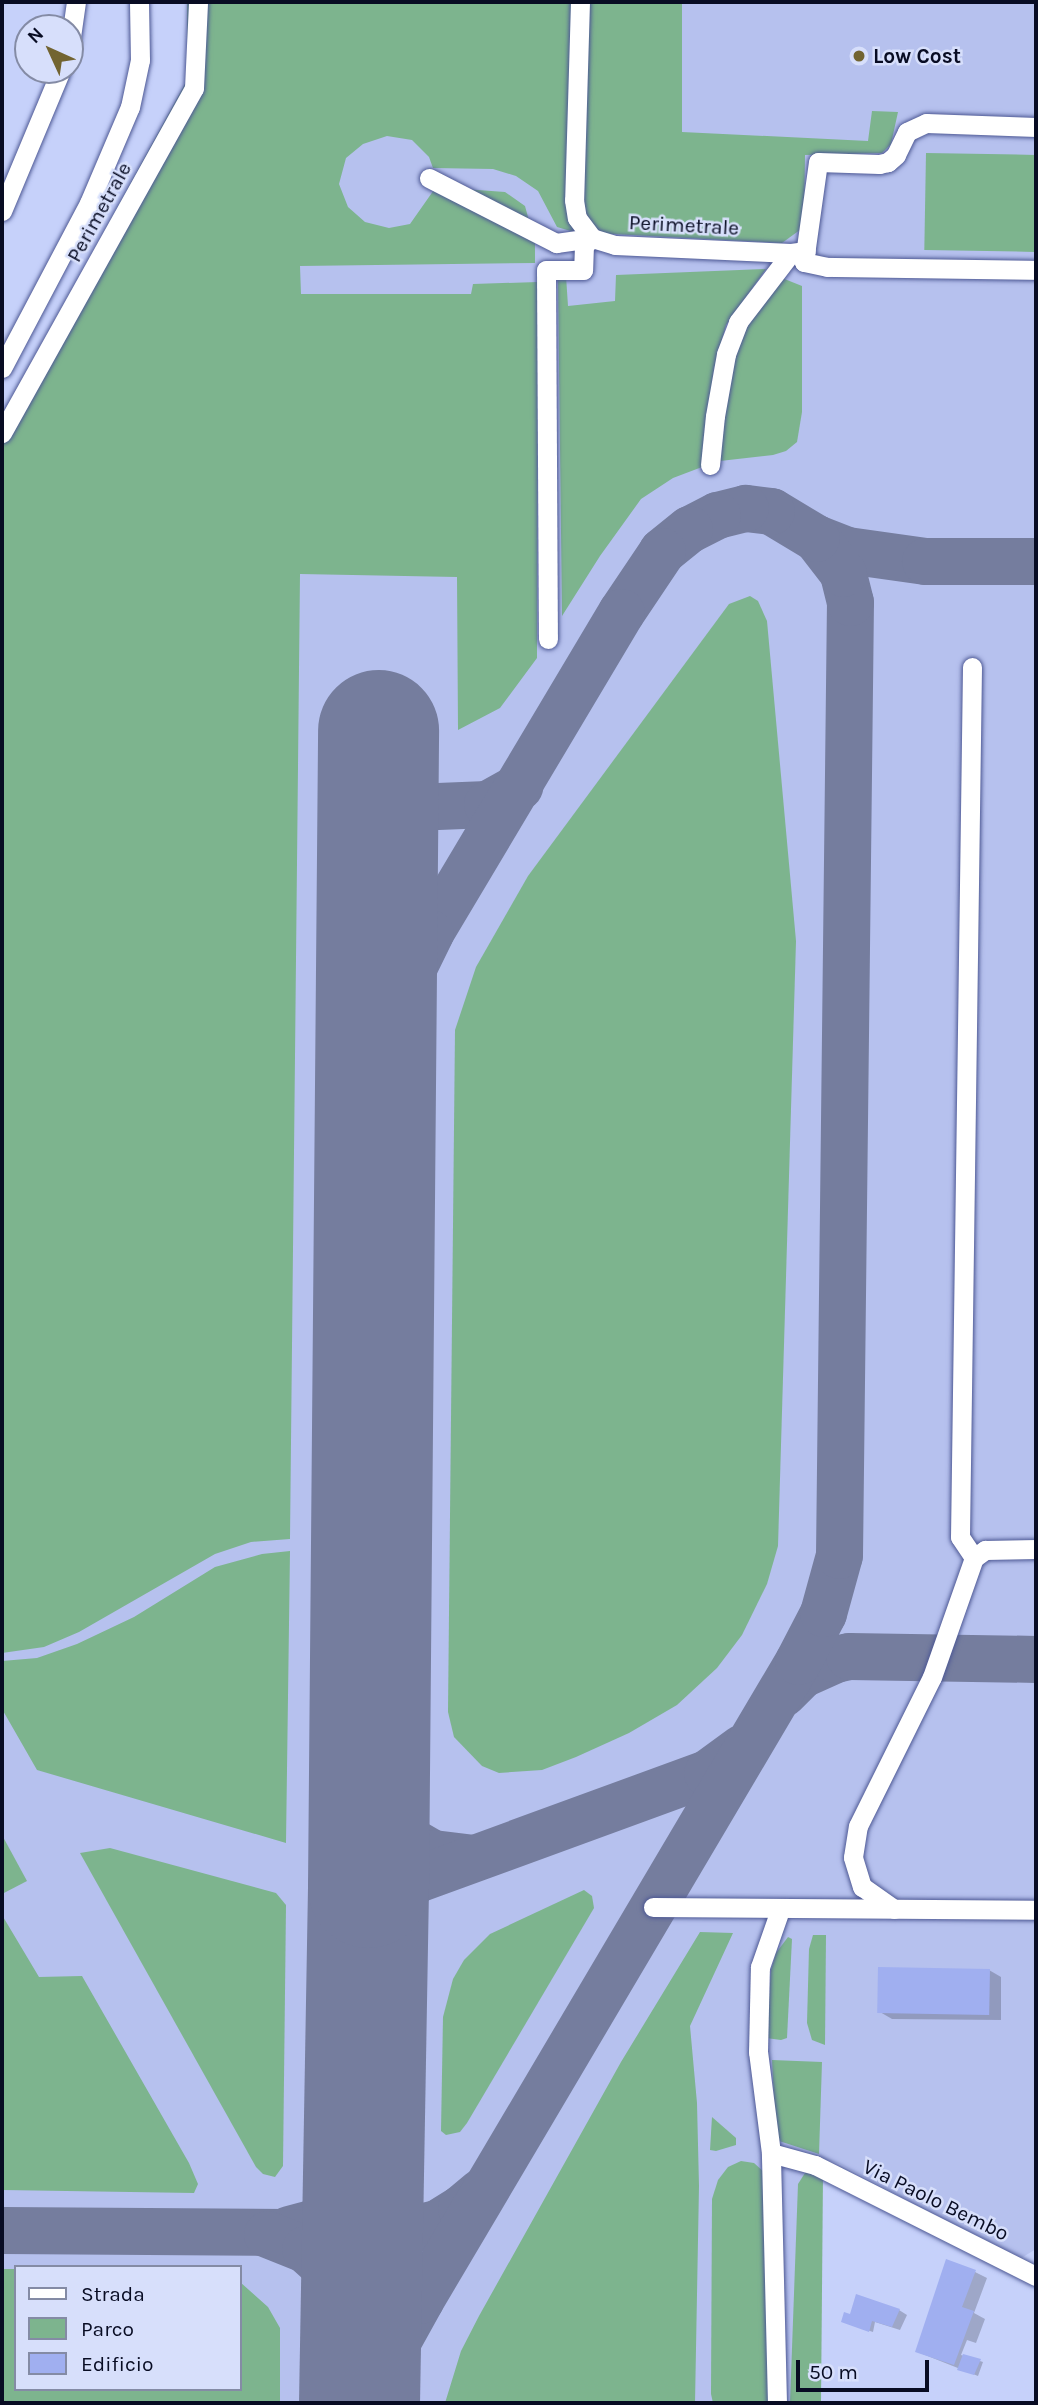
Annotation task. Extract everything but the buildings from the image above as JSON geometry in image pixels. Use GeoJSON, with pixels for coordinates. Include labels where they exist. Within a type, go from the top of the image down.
{"type":"FeatureCollection","features":[{"type":"Feature","properties":{"kind":"street"},"geometry":{"type":"LineString","coordinates":[[2,368],[89,203],[130,107],[140,60],[139,2]]}},
{"type":"Feature","properties":{"kind":"street","name":"Perimetrale"},"geometry":{"type":"LineString","coordinates":[[2,433],[194,88],[198,2]]}},
{"type":"Feature","properties":{"kind":"street"},"geometry":{"type":"LineString","coordinates":[[580,2],[574,200],[577,218],[592,238]]}},
{"type":"Feature","properties":{"kind":"street"},"geometry":{"type":"LineString","coordinates":[[2,211],[55,84]]}},
{"type":"Feature","properties":{"kind":"street"},"geometry":{"type":"LineString","coordinates":[[710,466],[724,366],[738,322],[798,252],[818,162],[888,162],[896,155],[907,132],[926,123],[1036,127]]}},
{"type":"Feature","properties":{"kind":"street"},"geometry":{"type":"LineString","coordinates":[[429,178],[556,243],[571,270]]}},
{"type":"Feature","properties":{"kind":"street"},"geometry":{"type":"LineString","coordinates":[[556,243],[592,238]]}},
{"type":"Feature","properties":{"kind":"street"},"geometry":{"type":"LineString","coordinates":[[548,639],[546,270],[583,270],[584,245],[592,238]]}},
{"type":"Feature","properties":{"kind":"street","name":"Perimetrale"},"geometry":{"type":"LineString","coordinates":[[592,238],[615,245],[798,252]]}},
{"type":"Feature","properties":{"kind":"street"},"geometry":{"type":"LineString","coordinates":[[798,252],[804,262],[827,267],[1036,270]]}},
{"type":"Feature","properties":{"kind":"street"},"geometry":{"type":"LineString","coordinates":[[972,667],[960,1537],[974,1558]]}},
{"type":"Feature","properties":{"kind":"street"},"geometry":{"type":"LineString","coordinates":[[894,1909],[862,1887],[853,1857],[858,1826],[932,1677],[974,1558],[985,1549],[1036,1549]]}},
{"type":"Feature","properties":{"kind":"street"},"geometry":{"type":"LineString","coordinates":[[653,1907],[1036,1910]]}},
{"type":"Feature","properties":{"kind":"street"},"geometry":{"type":"LineString","coordinates":[[777,2403],[771,2153],[758,2052],[760,1967],[780,1910]]}},
{"type":"Feature","properties":{"kind":"street","name":"Via Paolo Bembo"},"geometry":{"type":"LineString","coordinates":[[771,2153],[815,2165],[936,2223],[1036,2276]]}},
{"type":"Feature","properties":{"kind":"shaded area"},"geometry":{"type":"Polygon","coordinates":[[[187,2],[1036,2],[1036,2249],[1018,2260],[840,2164],[817,2157],[821,2403],[2,2403],[2,419],[187,80],[187,2]]]}},
{"type":"Feature","properties":{"kind":"green space"},"geometry":{"type":"Polygon","coordinates":[[[187,2],[682,2],[682,132],[868,141],[872,111],[898,112],[891,144],[882,153],[805,155],[804,227],[782,243],[574,232],[557,227],[538,191],[516,176],[493,169],[433,168],[429,157],[412,140],[387,136],[363,144],[346,158],[339,184],[348,207],[365,222],[389,228],[410,224],[436,187],[505,192],[525,206],[535,243],[535,263],[300,266],[301,294],[471,294],[473,284],[538,282],[537,658],[500,708],[458,730],[457,577],[300,574],[290,1539],[251,1542],[215,1554],[79,1632],[44,1647],[2,1653],[2,419],[187,80],[187,2]]]}},
{"type":"Feature","properties":{"kind":"green space"},"geometry":{"type":"Polygon","coordinates":[[[926,153],[1036,155],[1034,252],[924,250],[926,153]]]}},
{"type":"Feature","properties":{"kind":"green space"},"geometry":{"type":"Polygon","coordinates":[[[766,269],[726,325],[714,369],[702,467],[673,478],[641,499],[562,616],[558,278],[566,276],[568,306],[615,301],[616,275],[766,269]]]}},
{"type":"Feature","properties":{"kind":"green space"},"geometry":{"type":"Polygon","coordinates":[[[782,278],[802,286],[802,412],[797,442],[786,451],[773,455],[720,461],[729,376],[740,335],[782,278]]]}},
{"type":"Feature","properties":{"kind":"green space"},"geometry":{"type":"Polygon","coordinates":[[[750,596],[758,601],[767,621],[796,941],[778,1546],[767,1584],[742,1635],[717,1668],[677,1705],[629,1733],[542,1770],[499,1773],[482,1766],[454,1737],[448,1712],[455,1030],[476,967],[528,876],[729,604],[750,596]]]}},
{"type":"Feature","properties":{"kind":"green space"},"geometry":{"type":"Polygon","coordinates":[[[290,1551],[286,1843],[37,1770],[2,1709],[2,1661],[37,1658],[77,1644],[134,1617],[215,1567],[262,1554],[290,1551]]]}},
{"type":"Feature","properties":{"kind":"green space"},"geometry":{"type":"Polygon","coordinates":[[[2,1835],[27,1881],[2,1894],[2,1835]]]}},
{"type":"Feature","properties":{"kind":"green space"},"geometry":{"type":"Polygon","coordinates":[[[110,1848],[276,1893],[286,1905],[283,2166],[275,2177],[263,2174],[256,2167],[80,1853],[110,1848]]]}},
{"type":"Feature","properties":{"kind":"green space"},"geometry":{"type":"Polygon","coordinates":[[[584,1890],[592,1896],[594,1908],[467,2123],[460,2132],[446,2135],[441,2131],[443,2017],[453,1979],[464,1960],[490,1934],[584,1890]]]}},
{"type":"Feature","properties":{"kind":"green space"},"geometry":{"type":"Polygon","coordinates":[[[2,1915],[39,1977],[82,1976],[189,2163],[198,2184],[194,2193],[2,2190],[2,1915]]]}},
{"type":"Feature","properties":{"kind":"green space"},"geometry":{"type":"Polygon","coordinates":[[[700,1932],[733,1933],[690,2026],[697,2103],[699,2186],[695,2403],[445,2403],[461,2351],[479,2316],[621,2062],[700,1932]]]}},
{"type":"Feature","properties":{"kind":"green space"},"geometry":{"type":"Polygon","coordinates":[[[813,1935],[826,1935],[825,2045],[812,2040],[807,2023],[809,1949],[813,1935]]]}},
{"type":"Feature","properties":{"kind":"green space"},"geometry":{"type":"Polygon","coordinates":[[[788,1937],[792,1939],[787,2038],[766,2038],[771,1970],[776,1953],[788,1937]]]}},
{"type":"Feature","properties":{"kind":"green space"},"geometry":{"type":"Polygon","coordinates":[[[772,2060],[822,2062],[819,2154],[776,2140],[772,2060]]]}},
{"type":"Feature","properties":{"kind":"green space"},"geometry":{"type":"Polygon","coordinates":[[[712,2117],[736,2138],[736,2145],[716,2151],[710,2150],[712,2117]]]}},
{"type":"Feature","properties":{"kind":"green space"},"geometry":{"type":"Polygon","coordinates":[[[741,2161],[754,2163],[765,2173],[769,2403],[713,2403],[712,2199],[718,2180],[728,2167],[741,2161]]]}},
{"type":"Feature","properties":{"kind":"green space"},"geometry":{"type":"Polygon","coordinates":[[[805,2173],[823,2175],[821,2403],[790,2403],[798,2184],[805,2173]]]}},
{"type":"Feature","properties":{"kind":"green space"},"geometry":{"type":"Polygon","coordinates":[[[2,2269],[14,2269],[14,2391],[242,2391],[242,2284],[268,2307],[280,2328],[280,2403],[2,2403],[2,2269]]]}},
{"type":"Feature","properties":{"kind":"taxiway"},"geometry":{"type":"LineString","coordinates":[[374,2403],[394,2347],[420,2300],[798,1661],[823,1613],[839,1555],[850,602],[843,573],[816,538],[771,511],[745,508],[717,515],[689,529],[662,551],[621,612],[430,933],[405,984],[390,1026],[377,1079]]}},
{"type":"Feature","properties":{"kind":"taxiway"},"geometry":{"type":"LineString","coordinates":[[816,538],[847,550],[925,561],[1036,561]]}},
{"type":"Feature","properties":{"kind":"taxiway"},"geometry":{"type":"LineString","coordinates":[[378,853],[386,828],[397,815],[413,807],[487,804],[519,786]]}},
{"type":"Feature","properties":{"kind":"taxiway"},"geometry":{"type":"LineString","coordinates":[[783,1693],[802,1674],[835,1659],[849,1656],[1036,1659]]}},
{"type":"Feature","properties":{"kind":"taxiway"},"geometry":{"type":"LineString","coordinates":[[365,1984],[373,1933],[381,1912],[397,1893],[417,1879],[707,1773],[741,1748]]}},
{"type":"Feature","properties":{"kind":"taxiway"},"geometry":{"type":"LineString","coordinates":[[368,1753],[375,1796],[385,1816],[403,1836],[433,1853],[472,1858]]}},
{"type":"Feature","properties":{"kind":"taxiway"},"geometry":{"type":"LineString","coordinates":[[289,2229],[316,2222],[332,2210],[348,2191],[361,2150]]}},
{"type":"Feature","properties":{"kind":"taxiway"},"geometry":{"type":"LineString","coordinates":[[2,2230],[392,2233],[437,2223],[480,2192]]}},
{"type":"Feature","properties":{"kind":"taxiway"},"geometry":{"type":"LineString","coordinates":[[267,2234],[305,2249],[328,2270],[343,2291],[356,2317],[359,2339]]}},
{"type":"Feature","properties":{"kind":"runway"},"geometry":{"type":"LineString","coordinates":[[359,2403],[368,1887],[378,730]]}},
{"type":"Feature","properties":{"kind":"place","name":"Low Cost"},"geometry":{"type":"Point","coordinates":[859,56]}}]}
